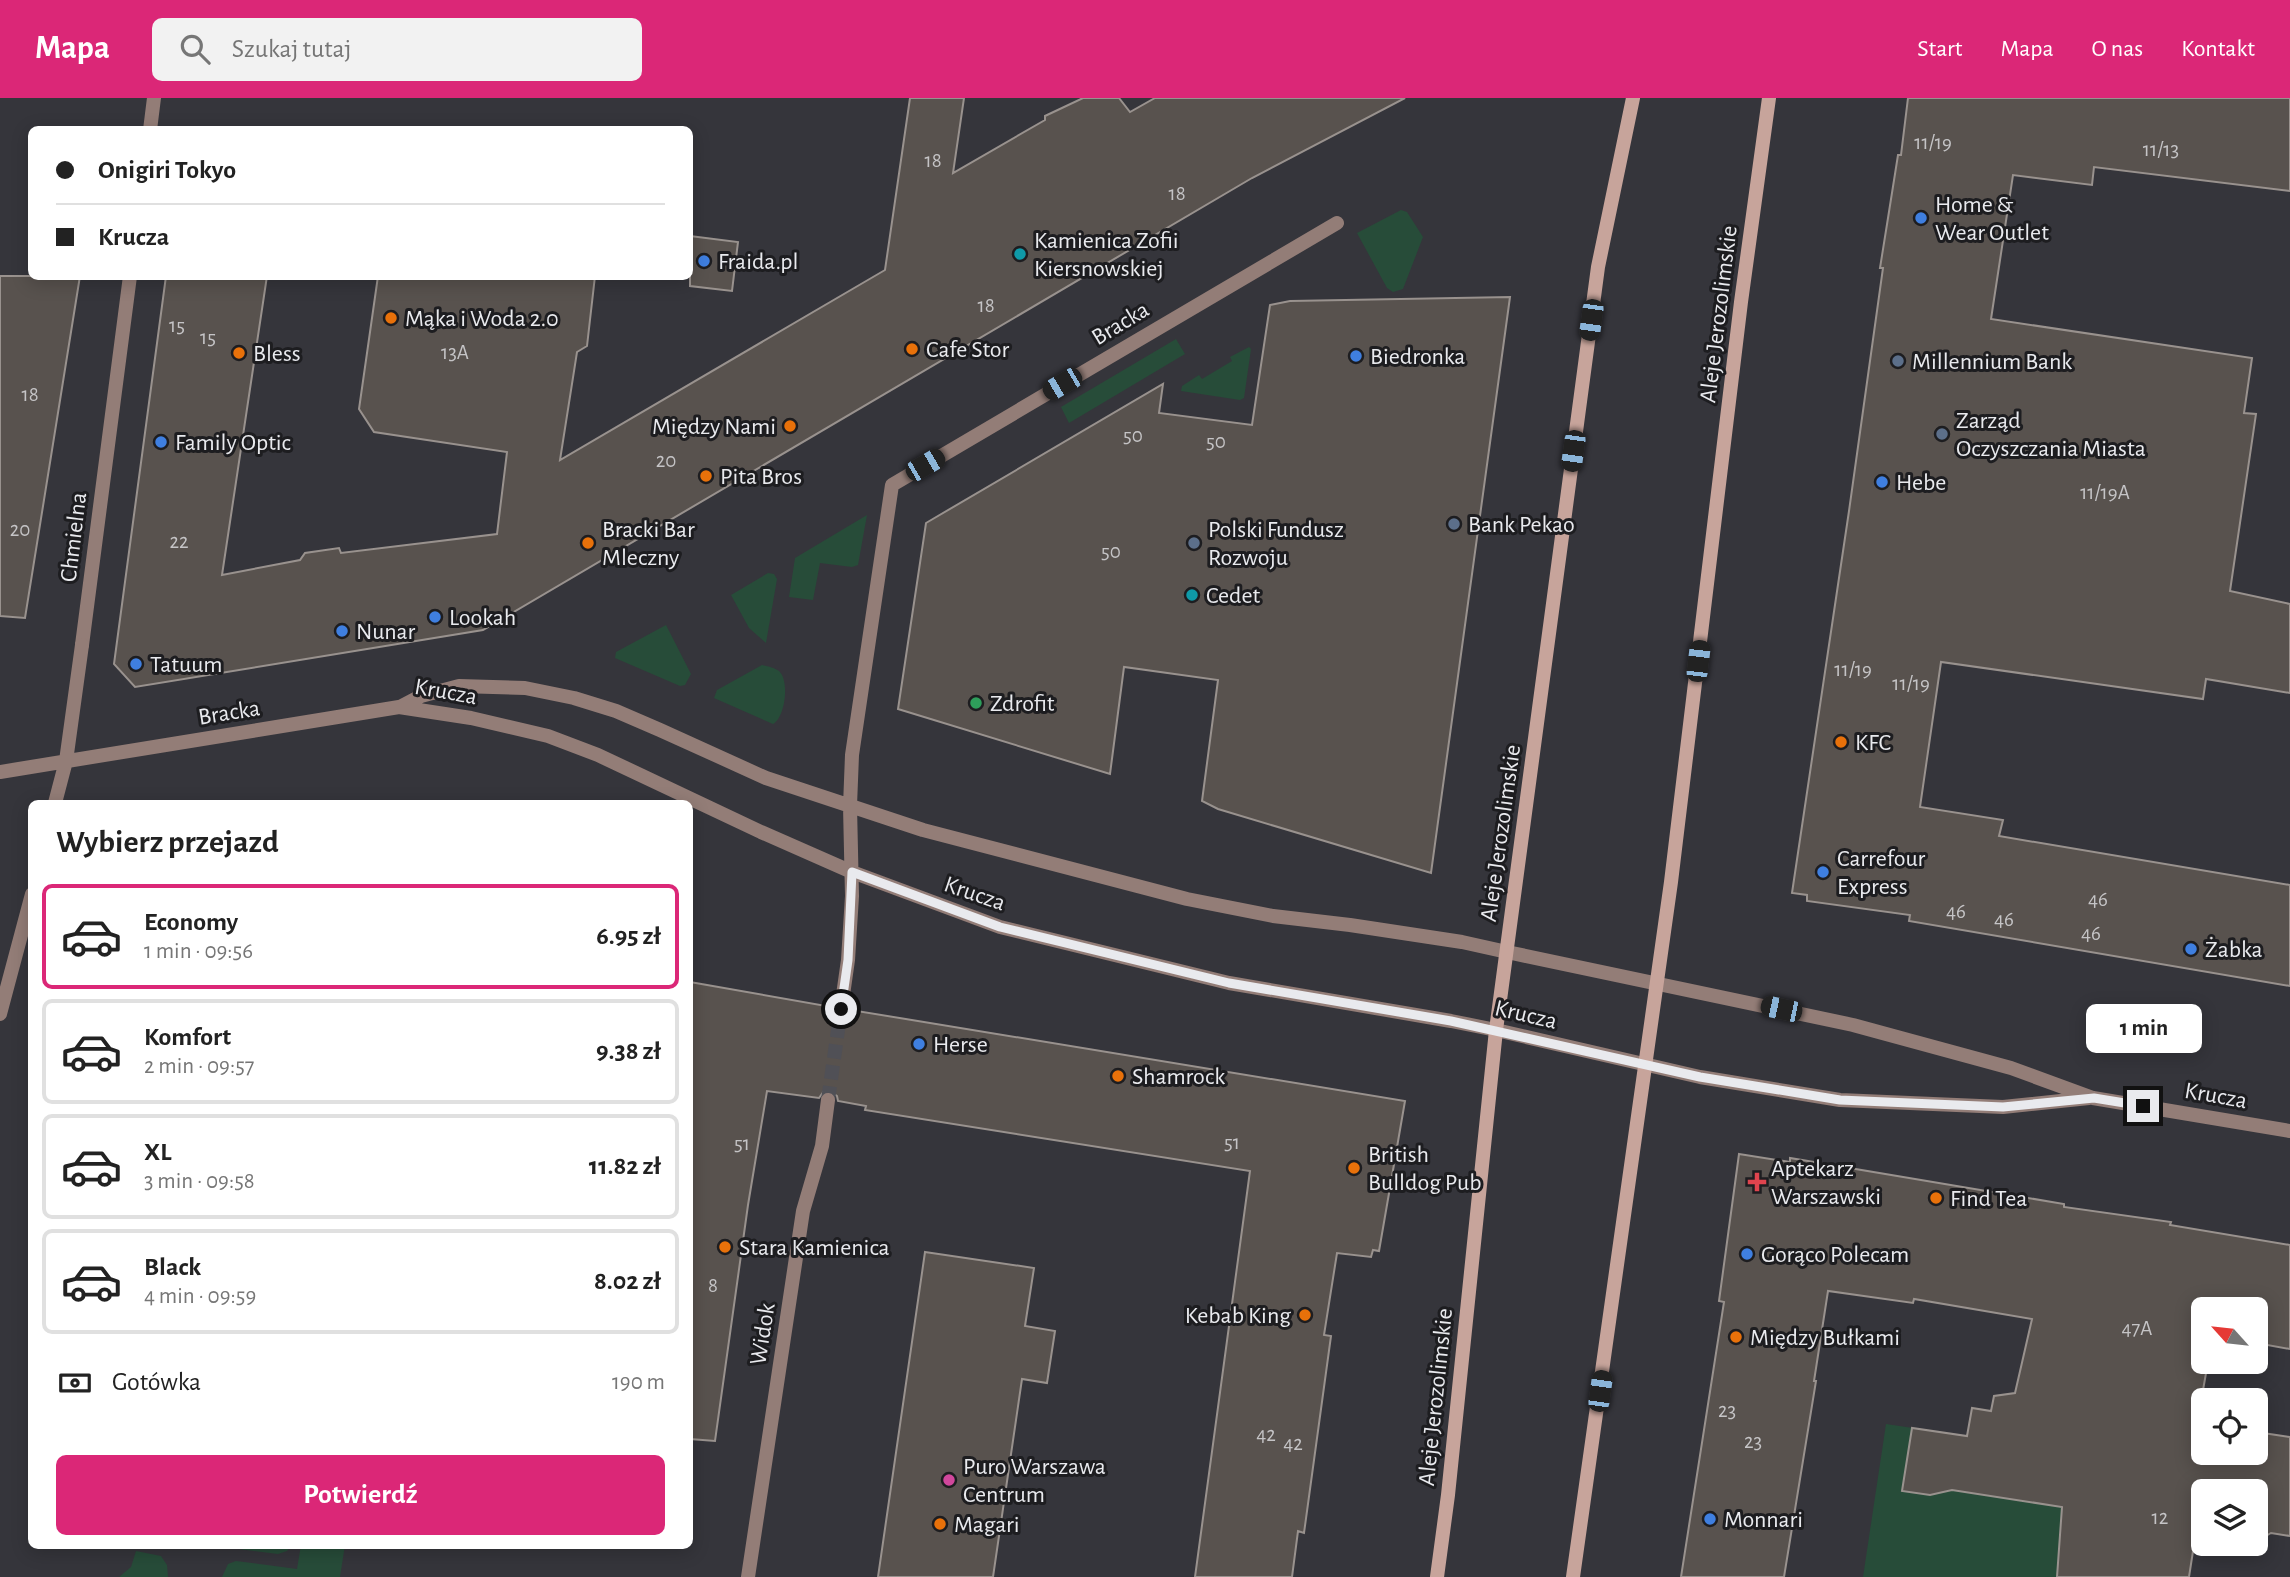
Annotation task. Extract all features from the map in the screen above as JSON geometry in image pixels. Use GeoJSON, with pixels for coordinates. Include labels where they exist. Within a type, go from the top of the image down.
{"type":"FeatureCollection","features":[{"type":"Feature","properties":{"kind":"main road","name":"Aleje Jerozolimskie"},"geometry":{"type":"LineString","coordinates":[[1437,1577],[1448,1495],[1496,1030],[1598,267],[1633,98]]}},
{"type":"Feature","properties":{"kind":"main road","name":"Aleje Jerozolimskie"},"geometry":{"type":"LineString","coordinates":[[1573,1577],[1657,983],[1741,302],[1769,98]]}},
{"type":"Feature","properties":{"kind":"street"},"geometry":{"type":"LineString","coordinates":[[150,126],[154,98]]}},
{"type":"Feature","properties":{"kind":"street","name":"Bracka"},"geometry":{"type":"LineString","coordinates":[[850,806],[852,755],[892,485],[1337,222]]}},
{"type":"Feature","properties":{"kind":"street","name":"Chmielna"},"geometry":{"type":"LineString","coordinates":[[56,800],[66,761],[129,280]]}},
{"type":"Feature","properties":{"kind":"street","name":"Krucza"},"geometry":{"type":"LineString","coordinates":[[400,707],[421,696],[459,686],[525,688],[574,698],[660,730],[766,778],[923,830],[1187,899],[1273,916],[1462,942],[1657,983],[1853,1025],[2011,1068],[2094,1098],[2290,1131]]}},
{"type":"Feature","properties":{"kind":"street","name":"Krucza"},"geometry":{"type":"LineString","coordinates":[[400,707],[471,718],[548,736],[643,775],[852,872],[1000,927],[1202,976],[1496,1030],[1700,1077],[1840,1100],[2003,1107],[2094,1098]]}},
{"type":"Feature","properties":{"kind":"street","name":"Bracka"},"geometry":{"type":"LineString","coordinates":[[0,772],[400,707]]}},
{"type":"Feature","properties":{"kind":"street"},"geometry":{"type":"LineString","coordinates":[[841,1009],[848,960],[852,872],[850,806]]}},
{"type":"Feature","properties":{"kind":"street"},"geometry":{"type":"LineString","coordinates":[[0,1014],[28,909]]}},
{"type":"Feature","properties":{"kind":"street","name":"Widok"},"geometry":{"type":"LineString","coordinates":[[748,1577],[803,1211],[822,1146],[828,1100]]}},
{"type":"Feature","properties":{"kind":"green space"},"geometry":{"type":"Polygon","coordinates":[[[1401,210],[1407,212],[1423,237],[1403,289],[1393,292],[1387,288],[1357,233],[1401,210]]]}},
{"type":"Feature","properties":{"kind":"green space"},"geometry":{"type":"Polygon","coordinates":[[[1176,339],[1185,354],[1069,423],[1061,407],[1176,339]]]}},
{"type":"Feature","properties":{"kind":"green space"},"geometry":{"type":"Polygon","coordinates":[[[1249,347],[1251,349],[1244,398],[1240,400],[1181,391],[1182,386],[1199,375],[1202,379],[1232,361],[1230,357],[1249,347]]]}},
{"type":"Feature","properties":{"kind":"green space"},"geometry":{"type":"Polygon","coordinates":[[[867,515],[858,565],[852,567],[820,563],[813,600],[789,597],[795,558],[867,515]]]}},
{"type":"Feature","properties":{"kind":"green space"},"geometry":{"type":"Polygon","coordinates":[[[768,573],[774,574],[777,579],[766,643],[749,628],[731,595],[768,573]]]}},
{"type":"Feature","properties":{"kind":"green space"},"geometry":{"type":"Polygon","coordinates":[[[666,625],[691,674],[685,685],[680,686],[615,658],[616,652],[666,625]]]}},
{"type":"Feature","properties":{"kind":"green space"},"geometry":{"type":"Polygon","coordinates":[[[762,665],[779,671],[784,683],[785,699],[781,715],[773,724],[714,698],[717,690],[762,665]]]}},
{"type":"Feature","properties":{"kind":"green space"},"geometry":{"type":"Polygon","coordinates":[[[1886,1424],[2142,1462],[2124,1577],[1863,1577],[1886,1424]]]}},
{"type":"Feature","properties":{"kind":"green space"},"geometry":{"type":"Polygon","coordinates":[[[239,1549],[289,1549],[278,1554],[239,1549]]]}},
{"type":"Feature","properties":{"kind":"green space"},"geometry":{"type":"Polygon","coordinates":[[[300,1549],[344,1549],[340,1577],[222,1577],[228,1564],[236,1561],[297,1569],[300,1549]]]}},
{"type":"Feature","properties":{"kind":"green space"},"geometry":{"type":"Polygon","coordinates":[[[136,1551],[161,1556],[167,1565],[168,1577],[119,1577],[131,1567],[136,1551]]]}},
{"type":"Feature","properties":{"kind":"building"},"geometry":{"type":"Polygon","coordinates":[[[910,98],[964,98],[953,173],[1045,120],[1045,116],[1083,98],[1119,98],[1130,112],[1155,98],[1405,98],[1252,178],[483,630],[135,687],[114,664],[165,280],[266,280],[222,575],[300,560],[305,553],[339,548],[341,553],[497,534],[507,452],[374,432],[359,409],[377,280],[595,280],[587,346],[577,352],[560,460],[885,270],[910,98]]]}},
{"type":"Feature","properties":{"kind":"building"},"geometry":{"type":"Polygon","coordinates":[[[1908,98],[2290,98],[2290,191],[2094,167],[2092,185],[2013,175],[1991,319],[2252,358],[2244,413],[2256,414],[2230,591],[2290,604],[2290,693],[2206,679],[2203,699],[1941,662],[1920,807],[2003,820],[1999,836],[2290,885],[2290,986],[1909,921],[1910,915],[1807,901],[1807,895],[1792,893],[1849,511],[1883,268],[1880,268],[1898,155],[1901,155],[1908,98]]]}},
{"type":"Feature","properties":{"kind":"building"},"geometry":{"type":"Polygon","coordinates":[[[693,236],[738,242],[732,291],[690,286],[690,280],[693,280],[693,236]]]}},
{"type":"Feature","properties":{"kind":"building"},"geometry":{"type":"Polygon","coordinates":[[[0,276],[28,276],[28,280],[79,280],[25,618],[0,616],[0,276]]]}},
{"type":"Feature","properties":{"kind":"building","name":"Cedet"},"geometry":{"type":"Polygon","coordinates":[[[1510,297],[1431,873],[1218,809],[1202,801],[1218,680],[1124,667],[1110,774],[898,709],[926,523],[1163,384],[1159,413],[1252,425],[1270,305],[1290,301],[1510,297]]]}},
{"type":"Feature","properties":{"kind":"building"},"geometry":{"type":"Polygon","coordinates":[[[693,983],[832,1007],[832,1013],[839,1018],[845,1018],[851,1010],[1405,1101],[1379,1251],[1373,1250],[1371,1257],[1337,1253],[1324,1335],[1331,1336],[1304,1533],[1298,1531],[1292,1577],[1195,1577],[1250,1171],[865,1110],[866,1106],[838,1101],[837,1096],[830,1091],[824,1091],[819,1098],[767,1091],[715,1441],[693,1439],[693,983]]]}},
{"type":"Feature","properties":{"kind":"building"},"geometry":{"type":"Polygon","coordinates":[[[1739,1154],[1790,1162],[1790,1158],[2064,1204],[2064,1207],[2171,1222],[2170,1225],[2290,1245],[2290,1349],[2268,1345],[2268,1297],[2191,1297],[2191,1374],[2206,1374],[2203,1388],[2191,1388],[2191,1465],[2268,1465],[2268,1434],[2290,1437],[2290,1536],[2268,1535],[2268,1479],[2191,1479],[2192,1556],[2189,1577],[2057,1577],[2062,1507],[1952,1490],[1930,1495],[1902,1491],[1912,1428],[1967,1436],[1972,1408],[1991,1411],[1994,1396],[2015,1393],[2032,1319],[1914,1299],[1913,1303],[1828,1291],[1784,1577],[1681,1577],[1724,1302],[1719,1301],[1739,1154]]]}},
{"type":"Feature","properties":{"kind":"building","name":"Puro Warszawa Centrum"},"geometry":{"type":"Polygon","coordinates":[[[925,1252],[1034,1268],[1025,1326],[1055,1331],[1047,1383],[1022,1379],[993,1577],[878,1577],[925,1252]]]}},
{"type":"Feature","properties":{"kind":"tunnel"},"geometry":{"type":"LineString","coordinates":[[828,1100],[841,1009]]}},
{"type":"Feature","properties":{"kind":"place","name":"Home & Wear Outlet"},"geometry":{"type":"Point","coordinates":[1921,218]}},
{"type":"Feature","properties":{"kind":"place","name":"Kamienica Zofii Kiersnowskiej"},"geometry":{"type":"Point","coordinates":[1020,254]}},
{"type":"Feature","properties":{"kind":"place","name":"Fraida.pl"},"geometry":{"type":"Point","coordinates":[704,261]}},
{"type":"Feature","properties":{"kind":"place","name":"Mąka i Woda 2.0"},"geometry":{"type":"Point","coordinates":[391,318]}},
{"type":"Feature","properties":{"kind":"place","name":"Cafe Stor"},"geometry":{"type":"Point","coordinates":[912,349]}},
{"type":"Feature","properties":{"kind":"place","name":"Bless"},"geometry":{"type":"Point","coordinates":[239,353]}},
{"type":"Feature","properties":{"kind":"place","name":"Biedronka"},"geometry":{"type":"Point","coordinates":[1356,356]}},
{"type":"Feature","properties":{"kind":"place","name":"Millennium Bank"},"geometry":{"type":"Point","coordinates":[1898,361]}},
{"type":"Feature","properties":{"kind":"place","name":"Między Nami"},"geometry":{"type":"Point","coordinates":[790,426]}},
{"type":"Feature","properties":{"kind":"place","name":"Zarząd Oczyszczania Miasta"},"geometry":{"type":"Point","coordinates":[1942,434]}},
{"type":"Feature","properties":{"kind":"place","name":"Family Optic"},"geometry":{"type":"Point","coordinates":[161,442]}},
{"type":"Feature","properties":{"kind":"place","name":"Pita Bros"},"geometry":{"type":"Point","coordinates":[706,476]}},
{"type":"Feature","properties":{"kind":"place","name":"Hebe"},"geometry":{"type":"Point","coordinates":[1882,482]}},
{"type":"Feature","properties":{"kind":"place","name":"Bank Pekao"},"geometry":{"type":"Point","coordinates":[1454,524]}},
{"type":"Feature","properties":{"kind":"place","name":"Bracki Bar Mleczny"},"geometry":{"type":"Point","coordinates":[588,543]}},
{"type":"Feature","properties":{"kind":"place","name":"Polski Fundusz Rozwoju"},"geometry":{"type":"Point","coordinates":[1194,543]}},
{"type":"Feature","properties":{"kind":"place","name":"Cedet"},"geometry":{"type":"Point","coordinates":[1192,595]}},
{"type":"Feature","properties":{"kind":"place","name":"Lookah"},"geometry":{"type":"Point","coordinates":[435,617]}},
{"type":"Feature","properties":{"kind":"place","name":"Nunar"},"geometry":{"type":"Point","coordinates":[342,631]}},
{"type":"Feature","properties":{"kind":"place","name":"Tatuum"},"geometry":{"type":"Point","coordinates":[136,664]}},
{"type":"Feature","properties":{"kind":"place","name":"Zdrofit"},"geometry":{"type":"Point","coordinates":[976,703]}},
{"type":"Feature","properties":{"kind":"place","name":"KFC"},"geometry":{"type":"Point","coordinates":[1841,742]}},
{"type":"Feature","properties":{"kind":"place","name":"Carrefour Express"},"geometry":{"type":"Point","coordinates":[1823,872]}},
{"type":"Feature","properties":{"kind":"place","name":"Żabka"},"geometry":{"type":"Point","coordinates":[2191,949]}},
{"type":"Feature","properties":{"kind":"place","name":"Herse"},"geometry":{"type":"Point","coordinates":[919,1044]}},
{"type":"Feature","properties":{"kind":"place","name":"Shamrock"},"geometry":{"type":"Point","coordinates":[1118,1076]}},
{"type":"Feature","properties":{"kind":"place","name":"British Bulldog Pub"},"geometry":{"type":"Point","coordinates":[1354,1168]}},
{"type":"Feature","properties":{"kind":"place","name":"Aptekarz Warszawski"},"geometry":{"type":"Point","coordinates":[1757,1182]}},
{"type":"Feature","properties":{"kind":"place","name":"Find Tea"},"geometry":{"type":"Point","coordinates":[1936,1198]}},
{"type":"Feature","properties":{"kind":"place","name":"Stara Kamienica"},"geometry":{"type":"Point","coordinates":[725,1247]}},
{"type":"Feature","properties":{"kind":"place","name":"Gorąco Polecam"},"geometry":{"type":"Point","coordinates":[1747,1254]}},
{"type":"Feature","properties":{"kind":"place","name":"Kebab King"},"geometry":{"type":"Point","coordinates":[1305,1315]}},
{"type":"Feature","properties":{"kind":"place","name":"Między Bułkami"},"geometry":{"type":"Point","coordinates":[1736,1337]}},
{"type":"Feature","properties":{"kind":"place","name":"Puro Warszawa Centrum"},"geometry":{"type":"Point","coordinates":[949,1480]}},
{"type":"Feature","properties":{"kind":"place","name":"Monnari"},"geometry":{"type":"Point","coordinates":[1710,1519]}},
{"type":"Feature","properties":{"kind":"place","name":"Magari"},"geometry":{"type":"Point","coordinates":[940,1524]}},
{"type":"Feature","properties":{"kind":"route"},"geometry":{"type":"LineString","coordinates":[[841,1009],[851,925],[852,872],[1000,927],[1229,983],[1451,1021],[1700,1077],[1840,1100],[2003,1107],[2094,1098],[2143,1106]]}}]}
